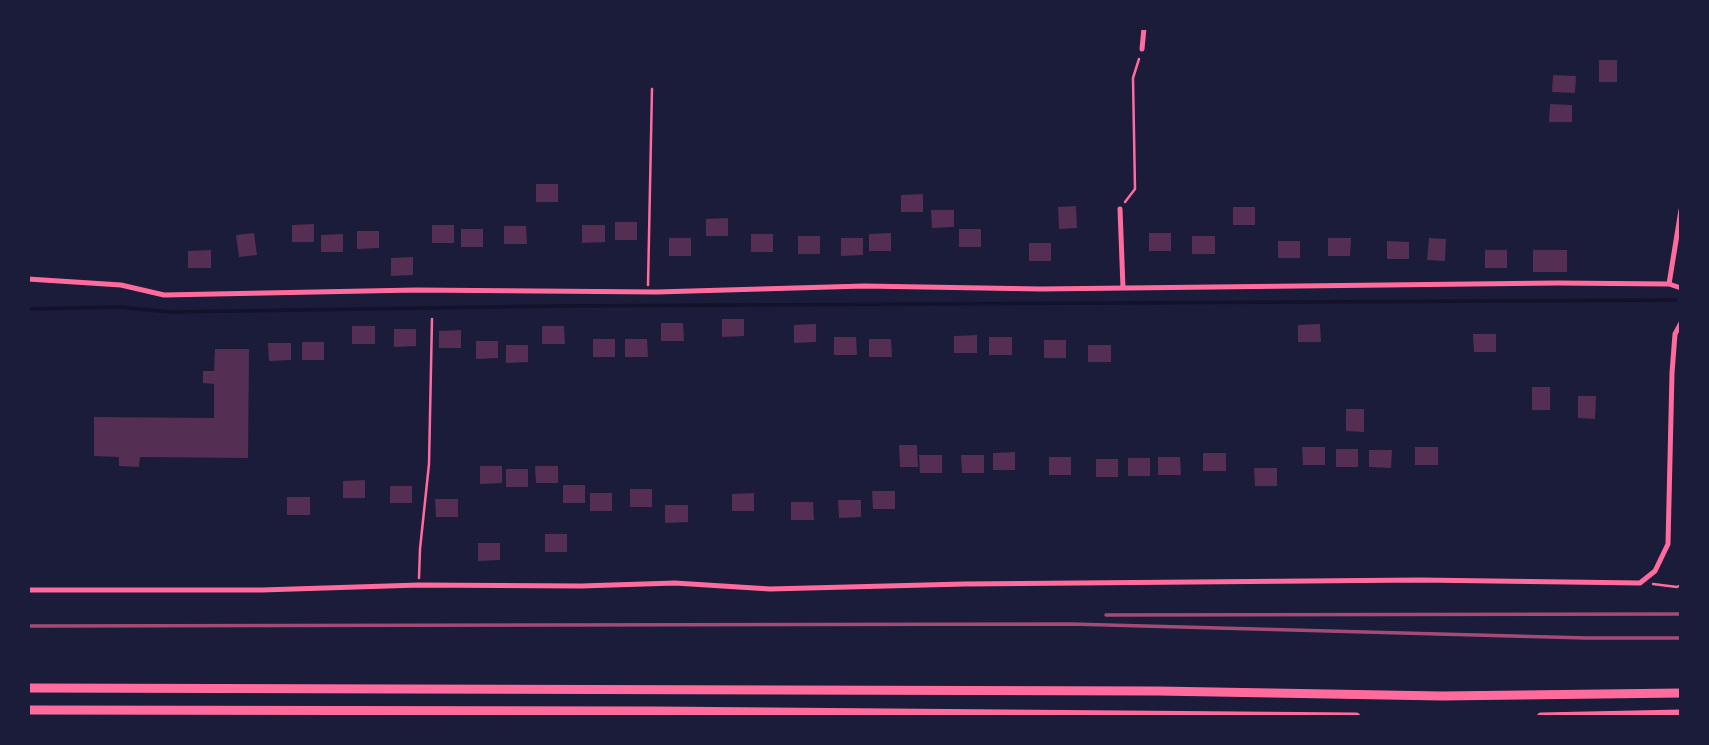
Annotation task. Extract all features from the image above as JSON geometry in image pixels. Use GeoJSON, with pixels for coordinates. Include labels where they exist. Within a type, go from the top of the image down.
{"type":"FeatureCollection","features":[{"type":"Feature","properties":{"kind":"highway"},"geometry":{"type":"LineString","coordinates":[[28,688],[1158,691],[1442,696],[1681,693]]}},
{"type":"Feature","properties":{"kind":"highway"},"geometry":{"type":"LineString","coordinates":[[28,710],[656,711],[1356,717]]}},
{"type":"Feature","properties":{"kind":"highway"},"geometry":{"type":"LineString","coordinates":[[1541,717],[1681,714]]}},
{"type":"Feature","properties":{"kind":"street"},"geometry":{"type":"LineString","coordinates":[[1142,49],[1144,28]]}},
{"type":"Feature","properties":{"kind":"street"},"geometry":{"type":"LineString","coordinates":[[1120,209],[1123,288]]}},
{"type":"Feature","properties":{"kind":"street"},"geometry":{"type":"LineString","coordinates":[[1670,284],[1681,210]]}},
{"type":"Feature","properties":{"kind":"street"},"geometry":{"type":"LineString","coordinates":[[28,279],[121,285],[164,296],[403,290],[647,292],[864,286],[1123,288],[1670,284],[1681,288]]}},
{"type":"Feature","properties":{"kind":"street"},"geometry":{"type":"LineString","coordinates":[[28,590],[262,590],[419,585],[581,586],[676,583],[770,589],[964,584],[1420,580],[1640,583],[1655,571],[1668,544],[1672,373],[1675,334],[1681,323]]}},
{"type":"Feature","properties":{"kind":"path"},"geometry":{"type":"LineString","coordinates":[[1120,209],[1135,189],[1133,78],[1142,49]]}},
{"type":"Feature","properties":{"kind":"path"},"geometry":{"type":"LineString","coordinates":[[647,292],[652,89]]}},
{"type":"Feature","properties":{"kind":"path"},"geometry":{"type":"LineString","coordinates":[[419,585],[429,464],[432,319]]}},
{"type":"Feature","properties":{"kind":"path"},"geometry":{"type":"LineString","coordinates":[[1640,583],[1677,587],[1681,584]]}},
{"type":"Feature","properties":{"kind":"building"},"geometry":{"type":"Polygon","coordinates":[[[1599,60],[1617,60],[1617,82],[1599,82],[1599,60]]]}},
{"type":"Feature","properties":{"kind":"building"},"geometry":{"type":"Polygon","coordinates":[[[1553,75],[1576,76],[1575,93],[1552,92],[1553,75]]]}},
{"type":"Feature","properties":{"kind":"building"},"geometry":{"type":"Polygon","coordinates":[[[1550,104],[1572,105],[1572,122],[1549,122],[1550,104]]]}},
{"type":"Feature","properties":{"kind":"building"},"geometry":{"type":"Polygon","coordinates":[[[536,184],[558,184],[558,202],[536,202],[536,184]]]}},
{"type":"Feature","properties":{"kind":"building"},"geometry":{"type":"Polygon","coordinates":[[[923,194],[923,212],[901,212],[901,195],[923,194]]]}},
{"type":"Feature","properties":{"kind":"building"},"geometry":{"type":"Polygon","coordinates":[[[1076,206],[1077,228],[1059,229],[1058,207],[1076,206]]]}},
{"type":"Feature","properties":{"kind":"building"},"geometry":{"type":"Polygon","coordinates":[[[1233,207],[1255,207],[1255,225],[1233,225],[1233,207]]]}},
{"type":"Feature","properties":{"kind":"building"},"geometry":{"type":"Polygon","coordinates":[[[931,210],[954,210],[954,227],[932,228],[931,210]]]}},
{"type":"Feature","properties":{"kind":"building"},"geometry":{"type":"Polygon","coordinates":[[[728,218],[728,236],[706,236],[706,219],[728,218]]]}},
{"type":"Feature","properties":{"kind":"building"},"geometry":{"type":"Polygon","coordinates":[[[615,222],[637,222],[637,240],[615,240],[615,222]]]}},
{"type":"Feature","properties":{"kind":"building"},"geometry":{"type":"Polygon","coordinates":[[[314,224],[314,242],[292,242],[292,225],[314,224]]]}},
{"type":"Feature","properties":{"kind":"building"},"geometry":{"type":"Polygon","coordinates":[[[432,225],[454,225],[454,243],[432,243],[432,225]]]}},
{"type":"Feature","properties":{"kind":"building"},"geometry":{"type":"Polygon","coordinates":[[[582,225],[605,225],[605,242],[582,243],[582,225]]]}},
{"type":"Feature","properties":{"kind":"building"},"geometry":{"type":"Polygon","coordinates":[[[504,226],[526,226],[527,244],[504,244],[504,226]]]}},
{"type":"Feature","properties":{"kind":"building"},"geometry":{"type":"Polygon","coordinates":[[[461,229],[483,229],[483,247],[461,247],[461,229]]]}},
{"type":"Feature","properties":{"kind":"building"},"geometry":{"type":"Polygon","coordinates":[[[959,229],[981,229],[981,247],[959,247],[959,229]]]}},
{"type":"Feature","properties":{"kind":"building"},"geometry":{"type":"Polygon","coordinates":[[[357,231],[379,231],[379,248],[357,249],[357,231]]]}},
{"type":"Feature","properties":{"kind":"building"},"geometry":{"type":"Polygon","coordinates":[[[254,233],[257,255],[239,257],[236,235],[254,233]]]}},
{"type":"Feature","properties":{"kind":"building"},"geometry":{"type":"Polygon","coordinates":[[[891,233],[891,251],[869,251],[869,234],[891,233]]]}},
{"type":"Feature","properties":{"kind":"building"},"geometry":{"type":"Polygon","coordinates":[[[1149,233],[1171,233],[1171,251],[1149,251],[1149,233]]]}},
{"type":"Feature","properties":{"kind":"building"},"geometry":{"type":"Polygon","coordinates":[[[343,234],[343,252],[321,252],[321,235],[343,234]]]}},
{"type":"Feature","properties":{"kind":"building"},"geometry":{"type":"Polygon","coordinates":[[[751,234],[773,234],[773,252],[751,252],[751,234]]]}},
{"type":"Feature","properties":{"kind":"building"},"geometry":{"type":"Polygon","coordinates":[[[798,236],[820,236],[820,254],[798,254],[798,236]]]}},
{"type":"Feature","properties":{"kind":"building"},"geometry":{"type":"Polygon","coordinates":[[[1192,236],[1215,236],[1215,254],[1192,254],[1192,236]]]}},
{"type":"Feature","properties":{"kind":"building"},"geometry":{"type":"Polygon","coordinates":[[[669,238],[691,238],[691,256],[669,256],[669,238]]]}},
{"type":"Feature","properties":{"kind":"building"},"geometry":{"type":"Polygon","coordinates":[[[841,238],[863,238],[863,255],[841,256],[841,238]]]}},
{"type":"Feature","properties":{"kind":"building"},"geometry":{"type":"Polygon","coordinates":[[[1328,238],[1351,238],[1350,256],[1328,256],[1328,238]]]}},
{"type":"Feature","properties":{"kind":"building"},"geometry":{"type":"Polygon","coordinates":[[[1429,238],[1446,239],[1445,261],[1427,260],[1429,238]]]}},
{"type":"Feature","properties":{"kind":"building"},"geometry":{"type":"Polygon","coordinates":[[[1278,241],[1300,241],[1300,258],[1278,258],[1278,241]]]}},
{"type":"Feature","properties":{"kind":"building"},"geometry":{"type":"Polygon","coordinates":[[[1387,241],[1409,242],[1409,259],[1387,259],[1387,241]]]}},
{"type":"Feature","properties":{"kind":"building"},"geometry":{"type":"Polygon","coordinates":[[[1029,243],[1051,243],[1051,261],[1029,261],[1029,243]]]}},
{"type":"Feature","properties":{"kind":"building"},"geometry":{"type":"Polygon","coordinates":[[[211,250],[211,268],[188,268],[188,251],[211,250]]]}},
{"type":"Feature","properties":{"kind":"building"},"geometry":{"type":"Polygon","coordinates":[[[1485,250],[1507,250],[1507,268],[1485,268],[1485,250]]]}},
{"type":"Feature","properties":{"kind":"building"},"geometry":{"type":"Polygon","coordinates":[[[1533,250],[1567,250],[1567,272],[1533,272],[1533,250]]]}},
{"type":"Feature","properties":{"kind":"building"},"geometry":{"type":"Polygon","coordinates":[[[413,257],[413,275],[391,276],[391,258],[413,257]]]}},
{"type":"Feature","properties":{"kind":"building"},"geometry":{"type":"Polygon","coordinates":[[[722,319],[744,319],[744,336],[722,337],[722,319]]]}},
{"type":"Feature","properties":{"kind":"building"},"geometry":{"type":"Polygon","coordinates":[[[661,323],[683,323],[684,341],[661,341],[661,323]]]}},
{"type":"Feature","properties":{"kind":"building"},"geometry":{"type":"Polygon","coordinates":[[[816,324],[816,342],[794,343],[794,325],[816,324]]]}},
{"type":"Feature","properties":{"kind":"building"},"geometry":{"type":"Polygon","coordinates":[[[1320,324],[1321,342],[1298,342],[1298,325],[1320,324]]]}},
{"type":"Feature","properties":{"kind":"building"},"geometry":{"type":"Polygon","coordinates":[[[352,326],[375,326],[375,344],[352,344],[352,326]]]}},
{"type":"Feature","properties":{"kind":"building"},"geometry":{"type":"Polygon","coordinates":[[[542,326],[564,326],[565,344],[542,344],[542,326]]]}},
{"type":"Feature","properties":{"kind":"building"},"geometry":{"type":"Polygon","coordinates":[[[394,329],[416,329],[416,346],[394,347],[394,329]]]}},
{"type":"Feature","properties":{"kind":"building"},"geometry":{"type":"Polygon","coordinates":[[[461,330],[461,348],[439,348],[439,331],[461,330]]]}},
{"type":"Feature","properties":{"kind":"building"},"geometry":{"type":"Polygon","coordinates":[[[1473,334],[1496,334],[1496,352],[1474,352],[1473,334]]]}},
{"type":"Feature","properties":{"kind":"building"},"geometry":{"type":"Polygon","coordinates":[[[977,335],[977,353],[954,353],[954,336],[977,335]]]}},
{"type":"Feature","properties":{"kind":"building"},"geometry":{"type":"Polygon","coordinates":[[[834,337],[856,337],[857,355],[834,355],[834,337]]]}},
{"type":"Feature","properties":{"kind":"building"},"geometry":{"type":"Polygon","coordinates":[[[989,337],[1012,337],[1012,355],[989,355],[989,337]]]}},
{"type":"Feature","properties":{"kind":"building"},"geometry":{"type":"Polygon","coordinates":[[[593,339],[615,339],[615,357],[593,357],[593,339]]]}},
{"type":"Feature","properties":{"kind":"building"},"geometry":{"type":"Polygon","coordinates":[[[625,339],[647,339],[648,357],[625,357],[625,339]]]}},
{"type":"Feature","properties":{"kind":"building"},"geometry":{"type":"Polygon","coordinates":[[[869,339],[891,339],[892,357],[869,357],[869,339]]]}},
{"type":"Feature","properties":{"kind":"building"},"geometry":{"type":"Polygon","coordinates":[[[1044,340],[1066,340],[1066,358],[1044,358],[1044,340]]]}},
{"type":"Feature","properties":{"kind":"building"},"geometry":{"type":"Polygon","coordinates":[[[476,341],[498,341],[498,358],[476,359],[476,341]]]}},
{"type":"Feature","properties":{"kind":"building"},"geometry":{"type":"Polygon","coordinates":[[[302,342],[324,342],[324,360],[302,360],[302,342]]]}},
{"type":"Feature","properties":{"kind":"building"},"geometry":{"type":"Polygon","coordinates":[[[268,343],[291,343],[291,360],[269,361],[268,343]]]}},
{"type":"Feature","properties":{"kind":"building"},"geometry":{"type":"Polygon","coordinates":[[[506,345],[528,345],[528,362],[506,363],[506,345]]]}},
{"type":"Feature","properties":{"kind":"building"},"geometry":{"type":"Polygon","coordinates":[[[1088,345],[1111,345],[1111,362],[1088,362],[1088,345]]]}},
{"type":"Feature","properties":{"kind":"building"},"geometry":{"type":"Polygon","coordinates":[[[215,349],[249,349],[248,458],[140,457],[139,467],[119,466],[119,457],[94,456],[94,417],[214,418],[214,384],[203,383],[203,371],[214,371],[215,349]]]}},
{"type":"Feature","properties":{"kind":"building"},"geometry":{"type":"Polygon","coordinates":[[[1532,387],[1550,387],[1550,410],[1532,410],[1532,387]]]}},
{"type":"Feature","properties":{"kind":"building"},"geometry":{"type":"Polygon","coordinates":[[[1578,396],[1596,396],[1595,419],[1578,418],[1578,396]]]}},
{"type":"Feature","properties":{"kind":"building"},"geometry":{"type":"Polygon","coordinates":[[[1346,409],[1364,409],[1364,432],[1346,431],[1346,409]]]}},
{"type":"Feature","properties":{"kind":"building"},"geometry":{"type":"Polygon","coordinates":[[[899,445],[917,445],[918,467],[900,467],[899,445]]]}},
{"type":"Feature","properties":{"kind":"building"},"geometry":{"type":"Polygon","coordinates":[[[1302,447],[1325,447],[1325,465],[1303,465],[1302,447]]]}},
{"type":"Feature","properties":{"kind":"building"},"geometry":{"type":"Polygon","coordinates":[[[1415,447],[1438,447],[1438,465],[1415,465],[1415,447]]]}},
{"type":"Feature","properties":{"kind":"building"},"geometry":{"type":"Polygon","coordinates":[[[1336,449],[1358,449],[1358,467],[1336,467],[1336,449]]]}},
{"type":"Feature","properties":{"kind":"building"},"geometry":{"type":"Polygon","coordinates":[[[1369,450],[1392,450],[1391,468],[1369,467],[1369,450]]]}},
{"type":"Feature","properties":{"kind":"building"},"geometry":{"type":"Polygon","coordinates":[[[1015,452],[1015,470],[993,470],[993,453],[1015,452]]]}},
{"type":"Feature","properties":{"kind":"building"},"geometry":{"type":"Polygon","coordinates":[[[1203,453],[1226,453],[1226,471],[1203,471],[1203,453]]]}},
{"type":"Feature","properties":{"kind":"building"},"geometry":{"type":"Polygon","coordinates":[[[919,455],[942,455],[942,473],[920,473],[919,455]]]}},
{"type":"Feature","properties":{"kind":"building"},"geometry":{"type":"Polygon","coordinates":[[[961,455],[984,455],[984,473],[962,473],[961,455]]]}},
{"type":"Feature","properties":{"kind":"building"},"geometry":{"type":"Polygon","coordinates":[[[1049,457],[1071,457],[1071,475],[1049,475],[1049,457]]]}},
{"type":"Feature","properties":{"kind":"building"},"geometry":{"type":"Polygon","coordinates":[[[1158,457],[1180,457],[1181,475],[1158,475],[1158,457]]]}},
{"type":"Feature","properties":{"kind":"building"},"geometry":{"type":"Polygon","coordinates":[[[1128,458],[1150,458],[1150,476],[1128,476],[1128,458]]]}},
{"type":"Feature","properties":{"kind":"building"},"geometry":{"type":"Polygon","coordinates":[[[1096,459],[1118,459],[1118,477],[1096,477],[1096,459]]]}},
{"type":"Feature","properties":{"kind":"building"},"geometry":{"type":"Polygon","coordinates":[[[480,466],[502,466],[502,483],[480,484],[480,466]]]}},
{"type":"Feature","properties":{"kind":"building"},"geometry":{"type":"Polygon","coordinates":[[[535,466],[558,466],[558,483],[536,483],[535,466]]]}},
{"type":"Feature","properties":{"kind":"building"},"geometry":{"type":"Polygon","coordinates":[[[1254,468],[1277,468],[1277,486],[1255,486],[1254,468]]]}},
{"type":"Feature","properties":{"kind":"building"},"geometry":{"type":"Polygon","coordinates":[[[506,469],[528,469],[528,487],[506,487],[506,469]]]}},
{"type":"Feature","properties":{"kind":"building"},"geometry":{"type":"Polygon","coordinates":[[[365,480],[365,498],[343,498],[343,481],[365,480]]]}},
{"type":"Feature","properties":{"kind":"building"},"geometry":{"type":"Polygon","coordinates":[[[563,485],[585,485],[585,503],[563,503],[563,485]]]}},
{"type":"Feature","properties":{"kind":"building"},"geometry":{"type":"Polygon","coordinates":[[[390,486],[412,486],[412,503],[390,503],[390,486]]]}},
{"type":"Feature","properties":{"kind":"building"},"geometry":{"type":"Polygon","coordinates":[[[630,489],[652,489],[652,507],[630,507],[630,489]]]}},
{"type":"Feature","properties":{"kind":"building"},"geometry":{"type":"Polygon","coordinates":[[[872,491],[895,491],[895,509],[873,509],[872,491]]]}},
{"type":"Feature","properties":{"kind":"building"},"geometry":{"type":"Polygon","coordinates":[[[590,493],[612,493],[612,511],[590,511],[590,493]]]}},
{"type":"Feature","properties":{"kind":"building"},"geometry":{"type":"Polygon","coordinates":[[[754,493],[754,511],[732,511],[732,494],[754,493]]]}},
{"type":"Feature","properties":{"kind":"building"},"geometry":{"type":"Polygon","coordinates":[[[287,497],[310,497],[310,515],[287,515],[287,497]]]}},
{"type":"Feature","properties":{"kind":"building"},"geometry":{"type":"Polygon","coordinates":[[[435,499],[458,499],[458,517],[436,517],[435,499]]]}},
{"type":"Feature","properties":{"kind":"building"},"geometry":{"type":"Polygon","coordinates":[[[838,500],[861,500],[861,517],[839,518],[838,500]]]}},
{"type":"Feature","properties":{"kind":"building"},"geometry":{"type":"Polygon","coordinates":[[[791,502],[813,502],[814,520],[791,520],[791,502]]]}},
{"type":"Feature","properties":{"kind":"building"},"geometry":{"type":"Polygon","coordinates":[[[665,505],[688,505],[688,522],[665,523],[665,505]]]}},
{"type":"Feature","properties":{"kind":"building"},"geometry":{"type":"Polygon","coordinates":[[[545,534],[567,534],[567,552],[545,552],[545,534]]]}},
{"type":"Feature","properties":{"kind":"building"},"geometry":{"type":"Polygon","coordinates":[[[478,543],[500,543],[500,560],[478,561],[478,543]]]}},
{"type":"Feature","properties":{"kind":"waterway"},"geometry":{"type":"LineString","coordinates":[[28,309],[120,307],[170,312],[556,306],[1676,300]]}},
{"type":"Feature","properties":{"kind":"railway"},"geometry":{"type":"LineString","coordinates":[[1106,615],[1681,614]]}},
{"type":"Feature","properties":{"kind":"railway"},"geometry":{"type":"LineString","coordinates":[[28,626],[1071,624],[1586,638],[1681,638]]}}]}
